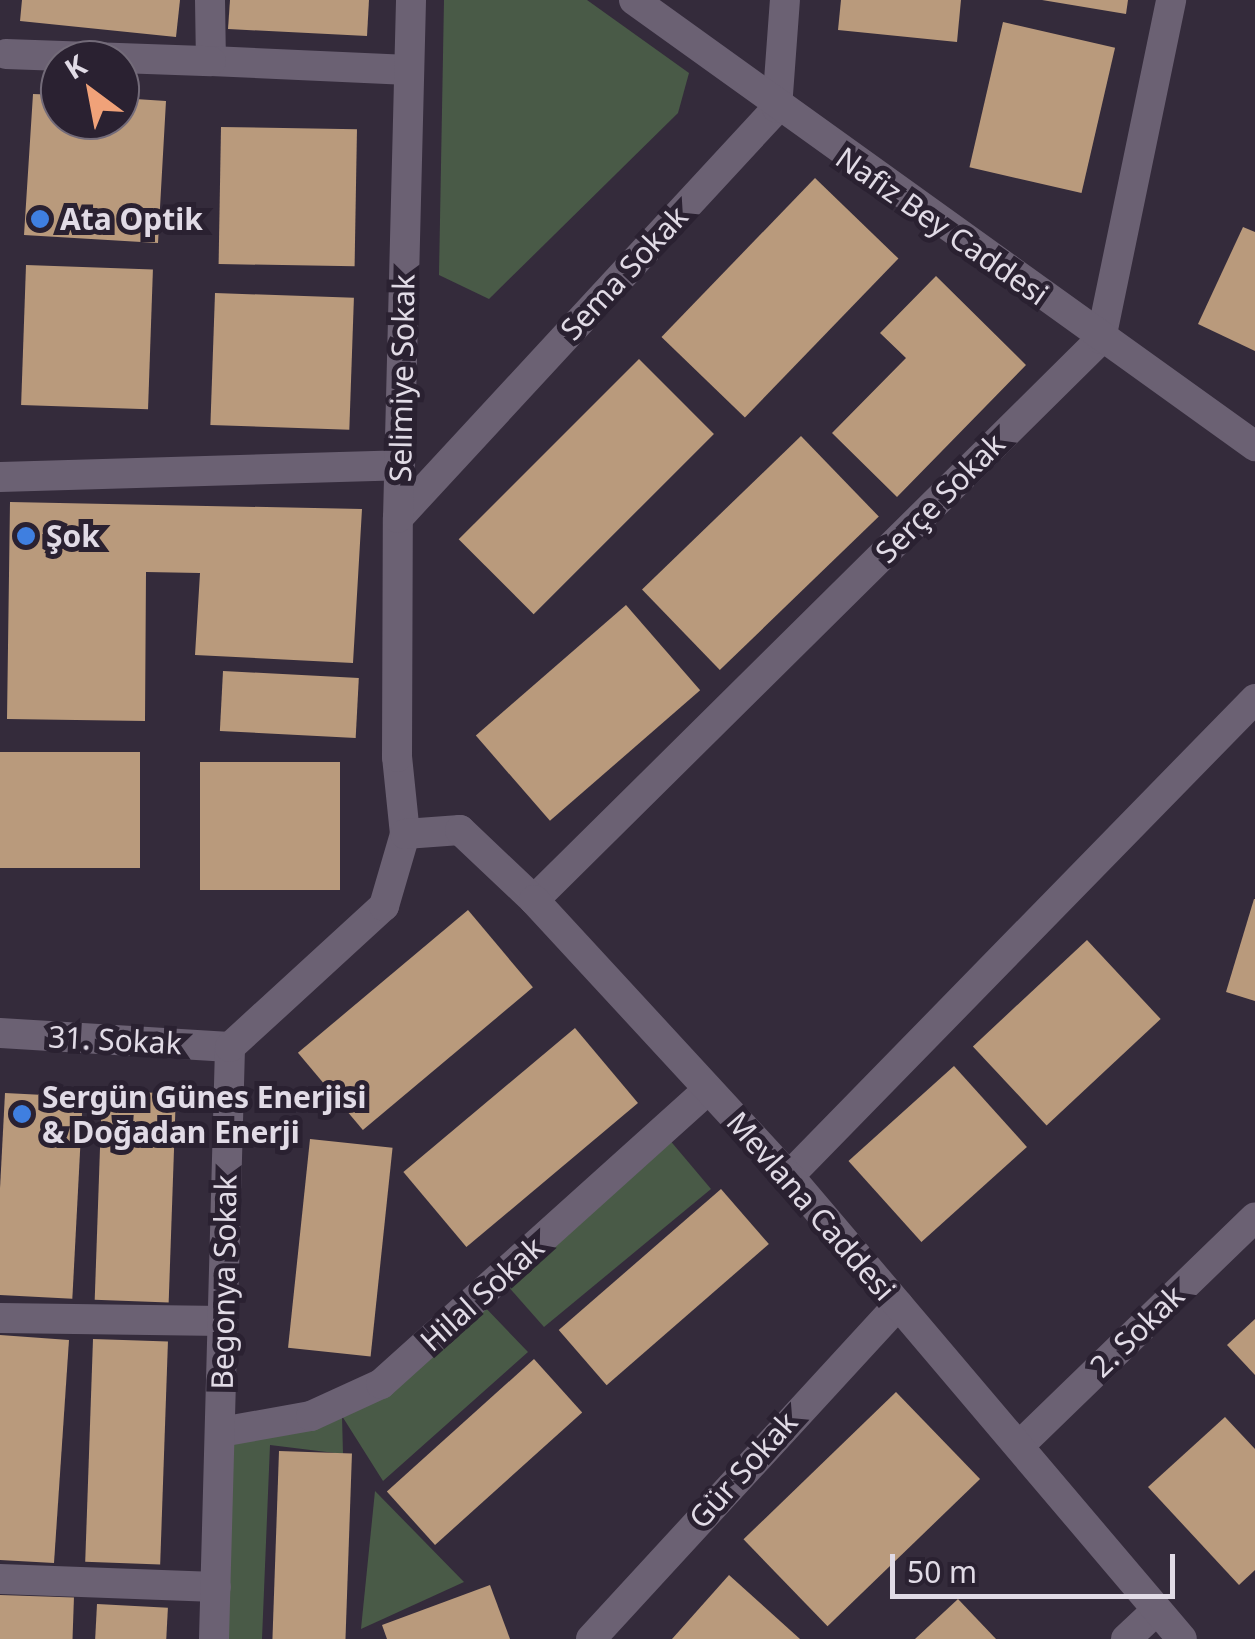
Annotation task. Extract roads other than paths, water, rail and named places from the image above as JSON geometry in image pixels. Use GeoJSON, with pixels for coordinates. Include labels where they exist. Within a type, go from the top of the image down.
{"type":"FeatureCollection","features":[{"type":"Feature","properties":{"kind":"street"},"geometry":{"type":"LineString","coordinates":[[210,0],[211,61]]}},
{"type":"Feature","properties":{"kind":"street","name":"Selimiye Sokak"},"geometry":{"type":"LineString","coordinates":[[404,834],[396,757],[398,518],[411,0]]}},
{"type":"Feature","properties":{"kind":"street","name":"Nafiz Bey Caddesi"},"geometry":{"type":"LineString","coordinates":[[634,0],[777,108],[1255,446]]}},
{"type":"Feature","properties":{"kind":"street"},"geometry":{"type":"LineString","coordinates":[[777,108],[785,0]]}},
{"type":"Feature","properties":{"kind":"street"},"geometry":{"type":"LineString","coordinates":[[1101,339],[1171,0]]}},
{"type":"Feature","properties":{"kind":"street"},"geometry":{"type":"LineString","coordinates":[[6,54],[409,70]]}},
{"type":"Feature","properties":{"kind":"street","name":"Sema Sokak"},"geometry":{"type":"LineString","coordinates":[[398,518],[777,108]]}},
{"type":"Feature","properties":{"kind":"street","name":"Serçe Sokak"},"geometry":{"type":"LineString","coordinates":[[534,900],[1101,339]]}},
{"type":"Feature","properties":{"kind":"street"},"geometry":{"type":"LineString","coordinates":[[0,477],[400,465]]}},
{"type":"Feature","properties":{"kind":"street"},"geometry":{"type":"LineString","coordinates":[[789,1176],[1255,699]]}},
{"type":"Feature","properties":{"kind":"street","name":"Mevlana Caddesi"},"geometry":{"type":"LineString","coordinates":[[404,834],[460,830],[534,900],[789,1176],[1182,1639]]}},
{"type":"Feature","properties":{"kind":"street"},"geometry":{"type":"LineString","coordinates":[[230,1047],[384,906],[404,834]]}},
{"type":"Feature","properties":{"kind":"street","name":"31. Sokak"},"geometry":{"type":"LineString","coordinates":[[0,1034],[230,1047]]}},
{"type":"Feature","properties":{"kind":"street","name":"Begonya Sokak"},"geometry":{"type":"LineString","coordinates":[[214,1639],[230,1047]]}},
{"type":"Feature","properties":{"kind":"street","name":"Hilal Sokak"},"geometry":{"type":"LineString","coordinates":[[221,1432],[312,1416],[381,1384],[708,1090]]}},
{"type":"Feature","properties":{"kind":"street","name":"2. Sokak"},"geometry":{"type":"LineString","coordinates":[[1020,1445],[1255,1217]]}},
{"type":"Feature","properties":{"kind":"street","name":"Gür Sokak"},"geometry":{"type":"LineString","coordinates":[[590,1639],[898,1305]]}},
{"type":"Feature","properties":{"kind":"street"},"geometry":{"type":"LineString","coordinates":[[0,1318],[224,1320]]}},
{"type":"Feature","properties":{"kind":"street"},"geometry":{"type":"LineString","coordinates":[[0,1579],[216,1587]]}},
{"type":"Feature","properties":{"kind":"street"},"geometry":{"type":"LineString","coordinates":[[1126,1639],[1157,1610]]}},
{"type":"Feature","properties":{"kind":"place","name":"Ata Optik"},"geometry":{"type":"Point","coordinates":[40,219]}},
{"type":"Feature","properties":{"kind":"place","name":"Şok"},"geometry":{"type":"Point","coordinates":[26,536]}},
{"type":"Feature","properties":{"kind":"place","name":"Sergün Günes Enerjisi & Doğadan Enerji"},"geometry":{"type":"Point","coordinates":[22,1114]}}]}
